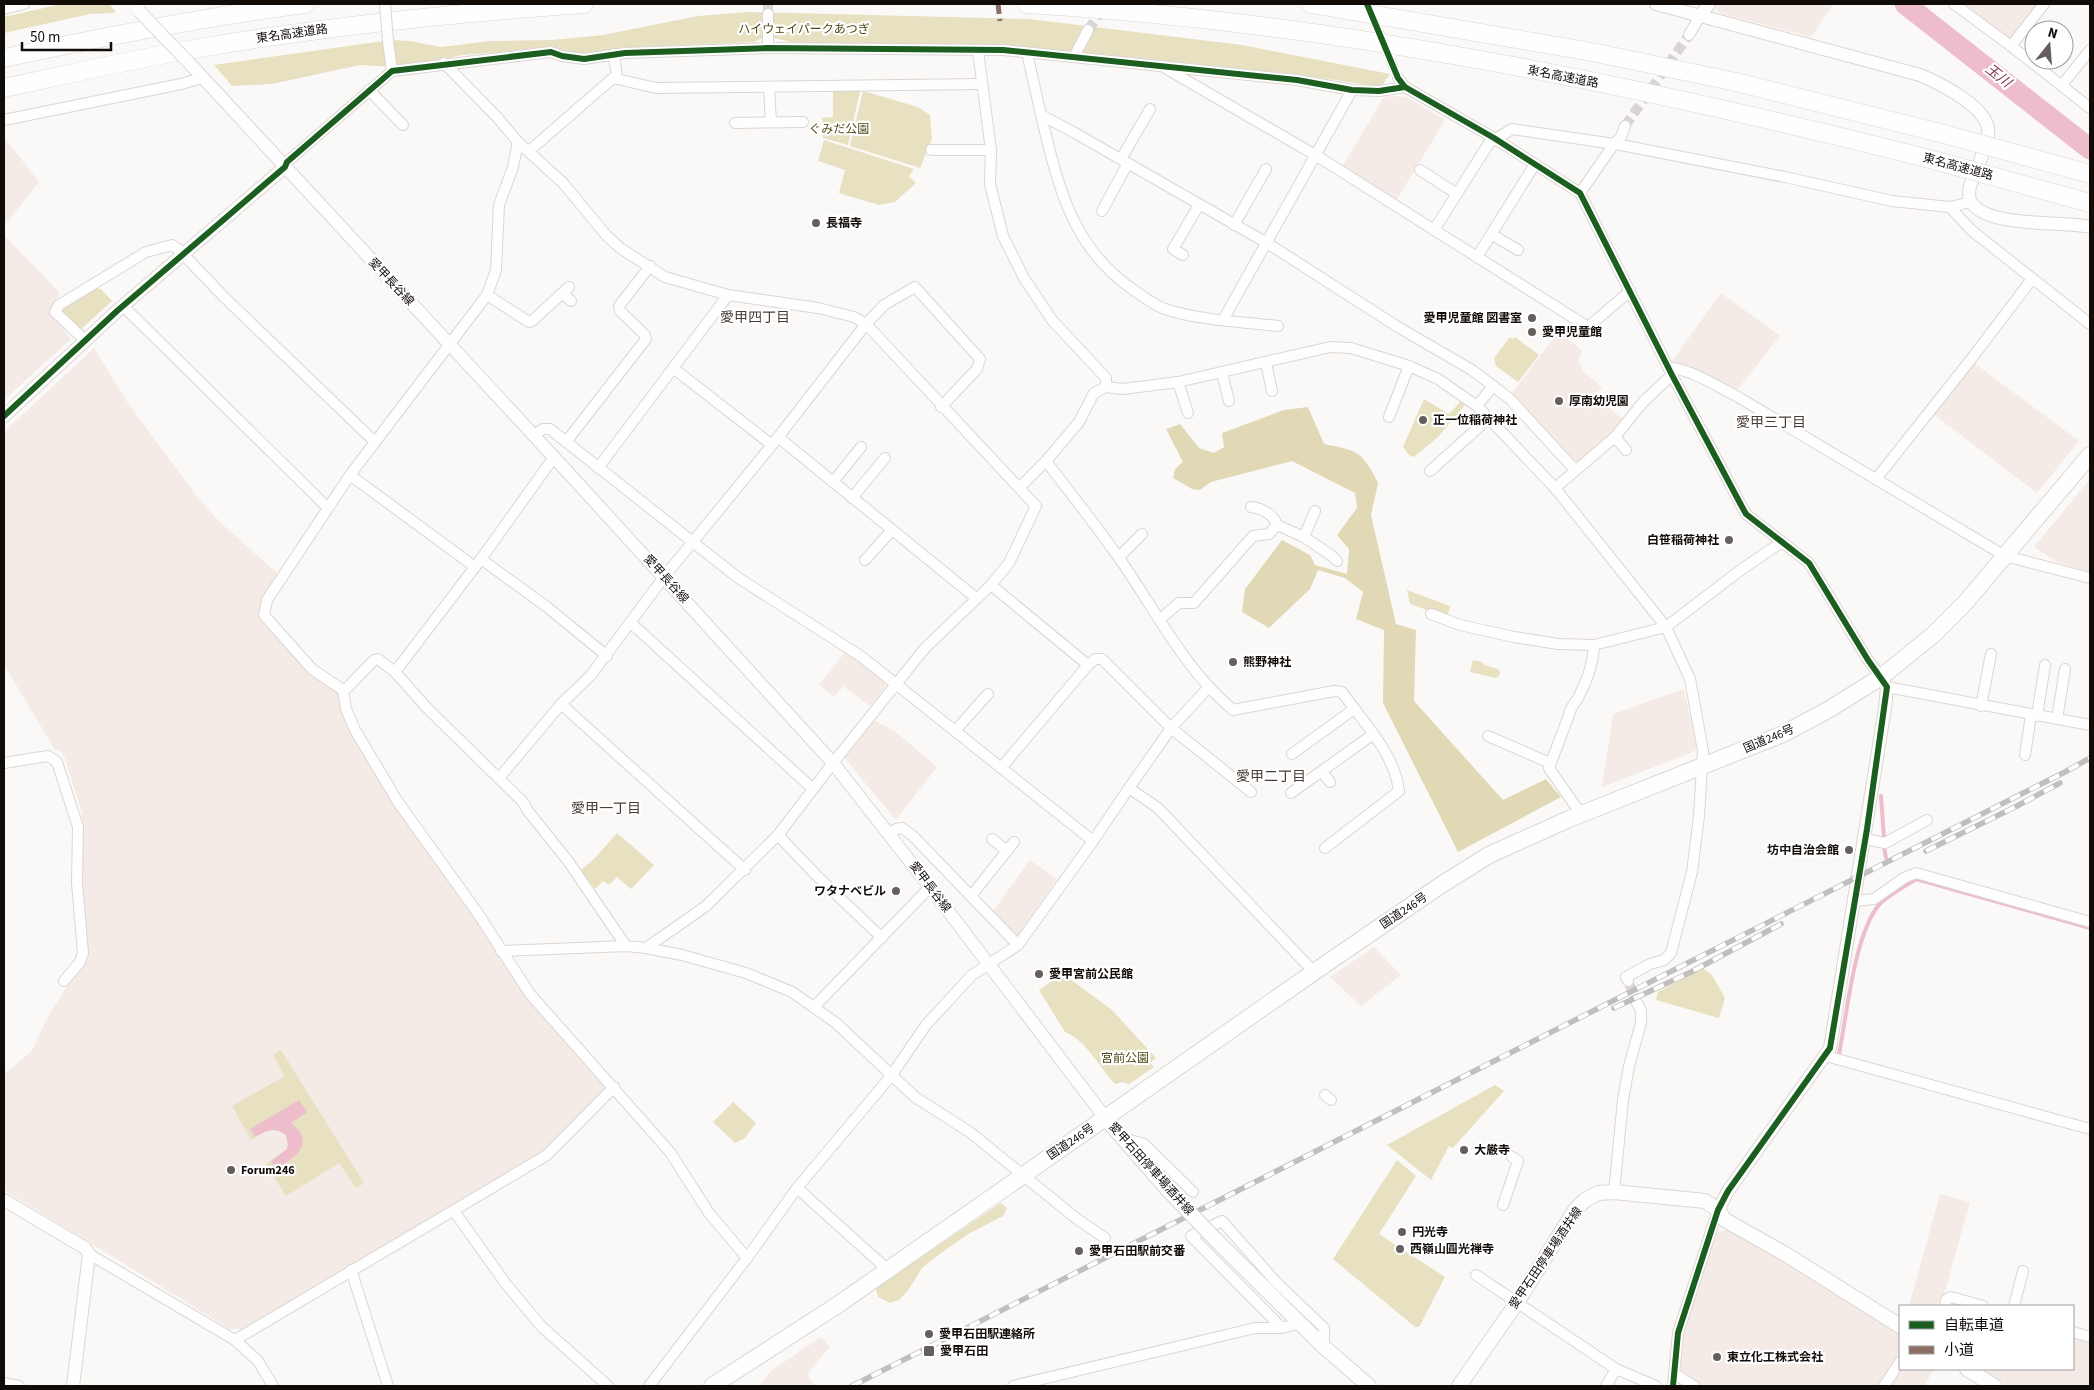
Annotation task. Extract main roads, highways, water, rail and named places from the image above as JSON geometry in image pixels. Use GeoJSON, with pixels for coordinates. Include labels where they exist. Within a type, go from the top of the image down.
{"type":"FeatureCollection","features":[{"type":"Feature","properties":{"kind":"highway"},"geometry":{"type":"LineString","coordinates":[[4,58],[156,27],[305,4]]}},
{"type":"Feature","properties":{"kind":"highway","name":"東名高速道路"},"geometry":{"type":"LineString","coordinates":[[4,88],[122,62],[303,32],[432,16],[584,4]]}},
{"type":"Feature","properties":{"kind":"highway","name":"東名高速道路"},"geometry":{"type":"LineString","coordinates":[[1027,4],[1092,8],[1225,22],[1466,58],[1721,109],[1825,133],[2090,203]]}},
{"type":"Feature","properties":{"kind":"highway"},"geometry":{"type":"LineString","coordinates":[[1312,4],[1387,15],[1592,52],[1736,82],[1944,134],[2090,174]]}},
{"type":"Feature","properties":{"kind":"highway","name":"国道246号"},"geometry":{"type":"LineString","coordinates":[[712,1386],[766,1353],[1106,1119],[1314,972],[1441,885],[1489,855],[1581,814],[1783,734],[1884,682],[1965,603],[2090,455]]}},
{"type":"Feature","properties":{"kind":"main road","name":"愛甲石田停車場酒井線"},"geometry":{"type":"LineString","coordinates":[[1106,1119],[1214,1239],[1324,1347],[1369,1386]]}},
{"type":"Feature","properties":{"kind":"main road","name":"愛甲石田停車場酒井線"},"geometry":{"type":"LineString","coordinates":[[1459,1386],[1516,1304],[1575,1210],[1585,1200],[1598,1193],[1614,1192],[1706,1202],[1718,1210],[1725,1220],[1787,1255],[1899,1325]]}},
{"type":"Feature","properties":{"kind":"main road"},"geometry":{"type":"LineString","coordinates":[[1969,1370],[1994,1386]]}},
{"type":"Feature","properties":{"kind":"waterway","name":"玉川"},"geometry":{"type":"LineString","coordinates":[[1905,4],[2090,149]]}},
{"type":"Feature","properties":{"kind":"waterway"},"geometry":{"type":"LineString","coordinates":[[1881,796],[1884,838]]}},
{"type":"Feature","properties":{"kind":"waterway"},"geometry":{"type":"LineString","coordinates":[[1884,847],[1886,858]]}},
{"type":"Feature","properties":{"kind":"waterway"},"geometry":{"type":"LineString","coordinates":[[1839,1054],[1852,977],[1857,956],[1870,920],[1881,903],[1890,895],[1916,879],[2090,928]]}},
{"type":"Feature","properties":{"kind":"tunnel"},"geometry":{"type":"LineString","coordinates":[[768,4],[768,14]]}},
{"type":"Feature","properties":{"kind":"tunnel"},"geometry":{"type":"LineString","coordinates":[[1367,4],[1398,78]]}},
{"type":"Feature","properties":{"kind":"tunnel"},"geometry":{"type":"LineString","coordinates":[[1088,30],[1103,9]]}},
{"type":"Feature","properties":{"kind":"tunnel"},"geometry":{"type":"LineString","coordinates":[[1625,126],[1689,35]]}},
{"type":"Feature","properties":{"kind":"tunnel"},"geometry":{"type":"LineString","coordinates":[[1628,981],[1637,1003]]}},
{"type":"Feature","properties":{"kind":"railway"},"geometry":{"type":"LineString","coordinates":[[852,1386],[2090,758]]}},
{"type":"Feature","properties":{"kind":"railway"},"geometry":{"type":"LineString","coordinates":[[1926,851],[2060,783]]}},
{"type":"Feature","properties":{"kind":"railway"},"geometry":{"type":"LineString","coordinates":[[1614,1008],[1691,972],[1781,924]]}},
{"type":"Feature","properties":{"kind":"place","name":"長福寺"},"geometry":{"type":"Point","coordinates":[816,223]}},
{"type":"Feature","properties":{"kind":"place","name":"愛甲児童館 図書室"},"geometry":{"type":"Point","coordinates":[1532,318]}},
{"type":"Feature","properties":{"kind":"place","name":"愛甲児童館"},"geometry":{"type":"Point","coordinates":[1532,332]}},
{"type":"Feature","properties":{"kind":"place","name":"厚南幼児園"},"geometry":{"type":"Point","coordinates":[1559,401]}},
{"type":"Feature","properties":{"kind":"place","name":"正一位稲荷神社"},"geometry":{"type":"Point","coordinates":[1423,420]}},
{"type":"Feature","properties":{"kind":"place","name":"白笹稲荷神社"},"geometry":{"type":"Point","coordinates":[1729,540]}},
{"type":"Feature","properties":{"kind":"place","name":"熊野神社"},"geometry":{"type":"Point","coordinates":[1233,662]}},
{"type":"Feature","properties":{"kind":"place","name":"坊中自治会館"},"geometry":{"type":"Point","coordinates":[1849,850]}},
{"type":"Feature","properties":{"kind":"place","name":"ワタナベビル"},"geometry":{"type":"Point","coordinates":[896,891]}},
{"type":"Feature","properties":{"kind":"place","name":"愛甲宮前公民館"},"geometry":{"type":"Point","coordinates":[1039,974]}},
{"type":"Feature","properties":{"kind":"place","name":"大厳寺"},"geometry":{"type":"Point","coordinates":[1464,1150]}},
{"type":"Feature","properties":{"kind":"place","name":"Forum246"},"geometry":{"type":"Point","coordinates":[231,1170]}},
{"type":"Feature","properties":{"kind":"place","name":"円光寺"},"geometry":{"type":"Point","coordinates":[1402,1232]}},
{"type":"Feature","properties":{"kind":"place","name":"西嶺山圓光禅寺"},"geometry":{"type":"Point","coordinates":[1400,1249]}},
{"type":"Feature","properties":{"kind":"place","name":"愛甲石田駅前交番"},"geometry":{"type":"Point","coordinates":[1079,1251]}},
{"type":"Feature","properties":{"kind":"place","name":"愛甲石田駅連絡所"},"geometry":{"type":"Point","coordinates":[929,1334]}},
{"type":"Feature","properties":{"kind":"place","name":"愛甲石田"},"geometry":{"type":"Point","coordinates":[929,1351]}},
{"type":"Feature","properties":{"kind":"place","name":"東立化工株式会社"},"geometry":{"type":"Point","coordinates":[1717,1357]}},
{"type":"Feature","properties":{"kind":"district","name":"愛甲四丁目"},"geometry":{"type":"Point","coordinates":[755,318]}},
{"type":"Feature","properties":{"kind":"district","name":"愛甲三丁目"},"geometry":{"type":"Point","coordinates":[1771,423]}},
{"type":"Feature","properties":{"kind":"district","name":"愛甲二丁目"},"geometry":{"type":"Point","coordinates":[1271,777]}},
{"type":"Feature","properties":{"kind":"district","name":"愛甲一丁目"},"geometry":{"type":"Point","coordinates":[606,809]}},
{"type":"Feature","properties":{"kind":"park label","name":"ハイウェイパークあつぎ"},"geometry":{"type":"Point","coordinates":[804,29]}},
{"type":"Feature","properties":{"kind":"park label","name":"ぐみだ公園"},"geometry":{"type":"Point","coordinates":[839,129]}},
{"type":"Feature","properties":{"kind":"park label","name":"宮前公園"},"geometry":{"type":"Point","coordinates":[1125,1058]}}]}
